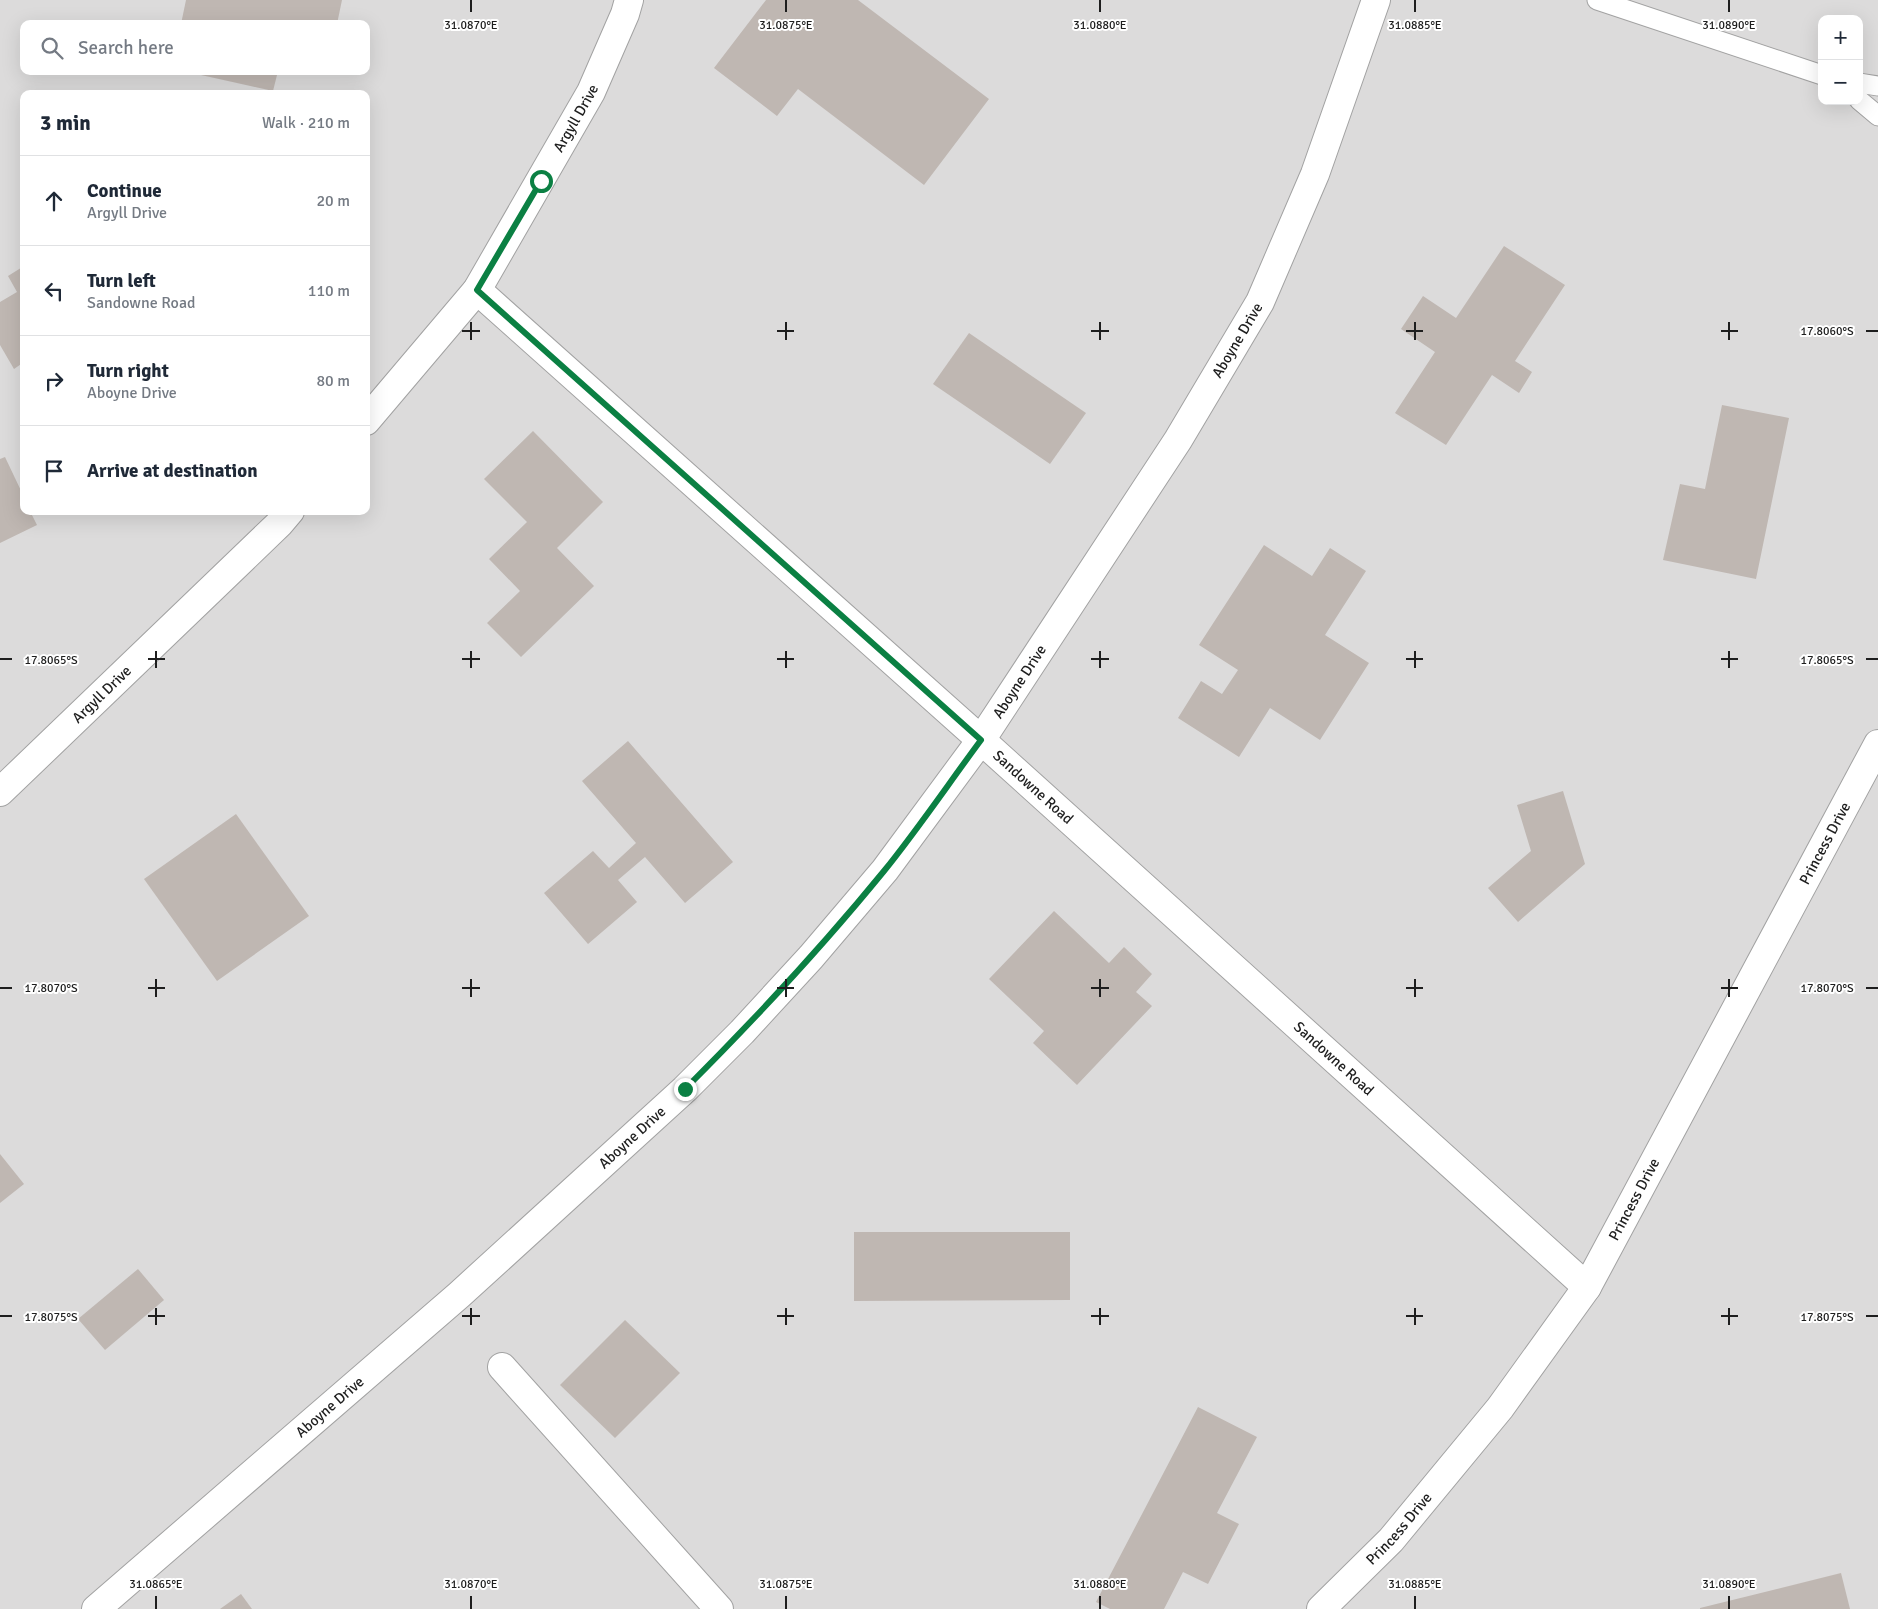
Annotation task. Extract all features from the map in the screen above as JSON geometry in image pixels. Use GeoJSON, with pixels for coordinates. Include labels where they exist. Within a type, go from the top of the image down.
{"type":"FeatureCollection","features":[{"type":"Feature","properties":{"kind":"street","name":"Argyll Drive"},"geometry":{"type":"LineString","coordinates":[[370,416],[477,290],[591,92],[630,0]]}},
{"type":"Feature","properties":{"kind":"street","name":"Aboyne Drive"},"geometry":{"type":"LineString","coordinates":[[96,1609],[459,1295],[685,1089],[773,998],[873,884],[981,740],[1178,440],[1260,302],[1315,174],[1376,0]]}},
{"type":"Feature","properties":{"kind":"street","name":"Sandowne Road"},"geometry":{"type":"LineString","coordinates":[[477,290],[981,740],[1587,1287]]}},
{"type":"Feature","properties":{"kind":"street","name":"Argyll Drive"},"geometry":{"type":"LineString","coordinates":[[0,792],[279,515]]}},
{"type":"Feature","properties":{"kind":"street","name":"Princess Drive"},"geometry":{"type":"LineString","coordinates":[[1321,1609],[1391,1540],[1500,1408],[1587,1287],[1878,744]]}},
{"type":"Feature","properties":{"kind":"street"},"geometry":{"type":"LineString","coordinates":[[502,1368],[719,1609]]}},
{"type":"Feature","properties":{"kind":"lane"},"geometry":{"type":"LineString","coordinates":[[1597,0],[1818,74]]}},
{"type":"Feature","properties":{"kind":"lane"},"geometry":{"type":"LineString","coordinates":[[1863,84],[1878,86]]}},
{"type":"Feature","properties":{"kind":"lane"},"geometry":{"type":"LineString","coordinates":[[1863,103],[1878,116]]}},
{"type":"Feature","properties":{"kind":"shaded area"},"geometry":{"type":"Polygon","coordinates":[[[0,0],[1878,0],[1878,1609],[0,1609],[0,0]]]}},
{"type":"Feature","properties":{"kind":"building"},"geometry":{"type":"Polygon","coordinates":[[[186,0],[342,0],[338,20],[182,20],[186,0]]]}},
{"type":"Feature","properties":{"kind":"building"},"geometry":{"type":"Polygon","coordinates":[[[766,0],[858,0],[989,99],[924,185],[798,89],[777,116],[714,68],[766,0]]]}},
{"type":"Feature","properties":{"kind":"building"},"geometry":{"type":"Polygon","coordinates":[[[201,75],[277,75],[273,90],[201,75]]]}},
{"type":"Feature","properties":{"kind":"building"},"geometry":{"type":"Polygon","coordinates":[[[1504,246],[1565,285],[1515,361],[1532,372],[1519,393],[1492,375],[1446,445],[1395,413],[1435,352],[1401,329],[1423,296],[1456,318],[1504,246]]]}},
{"type":"Feature","properties":{"kind":"building"},"geometry":{"type":"Polygon","coordinates":[[[20,268],[20,365],[14,369],[0,345],[0,302],[17,292],[8,276],[20,268]]]}},
{"type":"Feature","properties":{"kind":"building"},"geometry":{"type":"Polygon","coordinates":[[[969,333],[1086,413],[1050,464],[933,384],[969,333]]]}},
{"type":"Feature","properties":{"kind":"building"},"geometry":{"type":"Polygon","coordinates":[[[1722,405],[1789,418],[1756,579],[1663,560],[1680,484],[1705,489],[1722,405]]]}},
{"type":"Feature","properties":{"kind":"building"},"geometry":{"type":"Polygon","coordinates":[[[533,431],[603,502],[557,548],[594,586],[521,657],[487,623],[520,591],[489,559],[527,522],[484,479],[533,431]]]}},
{"type":"Feature","properties":{"kind":"building"},"geometry":{"type":"Polygon","coordinates":[[[5,457],[20,489],[20,515],[32,515],[37,525],[0,543],[0,459],[5,457]]]}},
{"type":"Feature","properties":{"kind":"building"},"geometry":{"type":"Polygon","coordinates":[[[1264,545],[1312,576],[1330,548],[1366,571],[1325,635],[1369,663],[1320,740],[1270,708],[1239,757],[1178,718],[1201,681],[1222,694],[1238,670],[1199,645],[1264,545]]]}},
{"type":"Feature","properties":{"kind":"building"},"geometry":{"type":"Polygon","coordinates":[[[628,741],[733,862],[685,903],[645,857],[618,880],[637,902],[588,944],[544,893],[593,851],[609,868],[636,843],[582,781],[628,741]]]}},
{"type":"Feature","properties":{"kind":"building"},"geometry":{"type":"Polygon","coordinates":[[[1563,791],[1585,864],[1518,922],[1488,888],[1531,851],[1517,805],[1563,791]]]}},
{"type":"Feature","properties":{"kind":"building"},"geometry":{"type":"Polygon","coordinates":[[[236,814],[309,916],[217,981],[144,879],[236,814]]]}},
{"type":"Feature","properties":{"kind":"building"},"geometry":{"type":"Polygon","coordinates":[[[1054,911],[1109,963],[1124,947],[1152,974],[1136,992],[1152,1006],[1077,1085],[1033,1043],[1044,1031],[989,979],[1054,911]]]}},
{"type":"Feature","properties":{"kind":"building"},"geometry":{"type":"Polygon","coordinates":[[[0,1154],[24,1184],[0,1203],[0,1154]]]}},
{"type":"Feature","properties":{"kind":"building"},"geometry":{"type":"Polygon","coordinates":[[[854,1232],[1070,1232],[1070,1300],[854,1301],[854,1232]]]}},
{"type":"Feature","properties":{"kind":"building"},"geometry":{"type":"Polygon","coordinates":[[[138,1269],[164,1300],[105,1350],[78,1319],[138,1269]]]}},
{"type":"Feature","properties":{"kind":"building"},"geometry":{"type":"Polygon","coordinates":[[[625,1320],[680,1373],[615,1438],[560,1385],[625,1320]]]}},
{"type":"Feature","properties":{"kind":"building"},"geometry":{"type":"Polygon","coordinates":[[[1198,1407],[1257,1437],[1217,1513],[1239,1524],[1208,1584],[1183,1572],[1164,1609],[1110,1609],[1096,1602],[1198,1407]]]}},
{"type":"Feature","properties":{"kind":"building"},"geometry":{"type":"Polygon","coordinates":[[[1841,1573],[1850,1609],[1700,1609],[1700,1608],[1841,1573]]]}},
{"type":"Feature","properties":{"kind":"building"},"geometry":{"type":"Polygon","coordinates":[[[241,1594],[252,1609],[220,1609],[241,1594]]]}},
{"type":"Feature","properties":{"kind":"route"},"geometry":{"type":"LineString","coordinates":[[541,181],[477,290],[981,740],[885,870],[811,957],[742,1032],[685,1089]]}}]}
